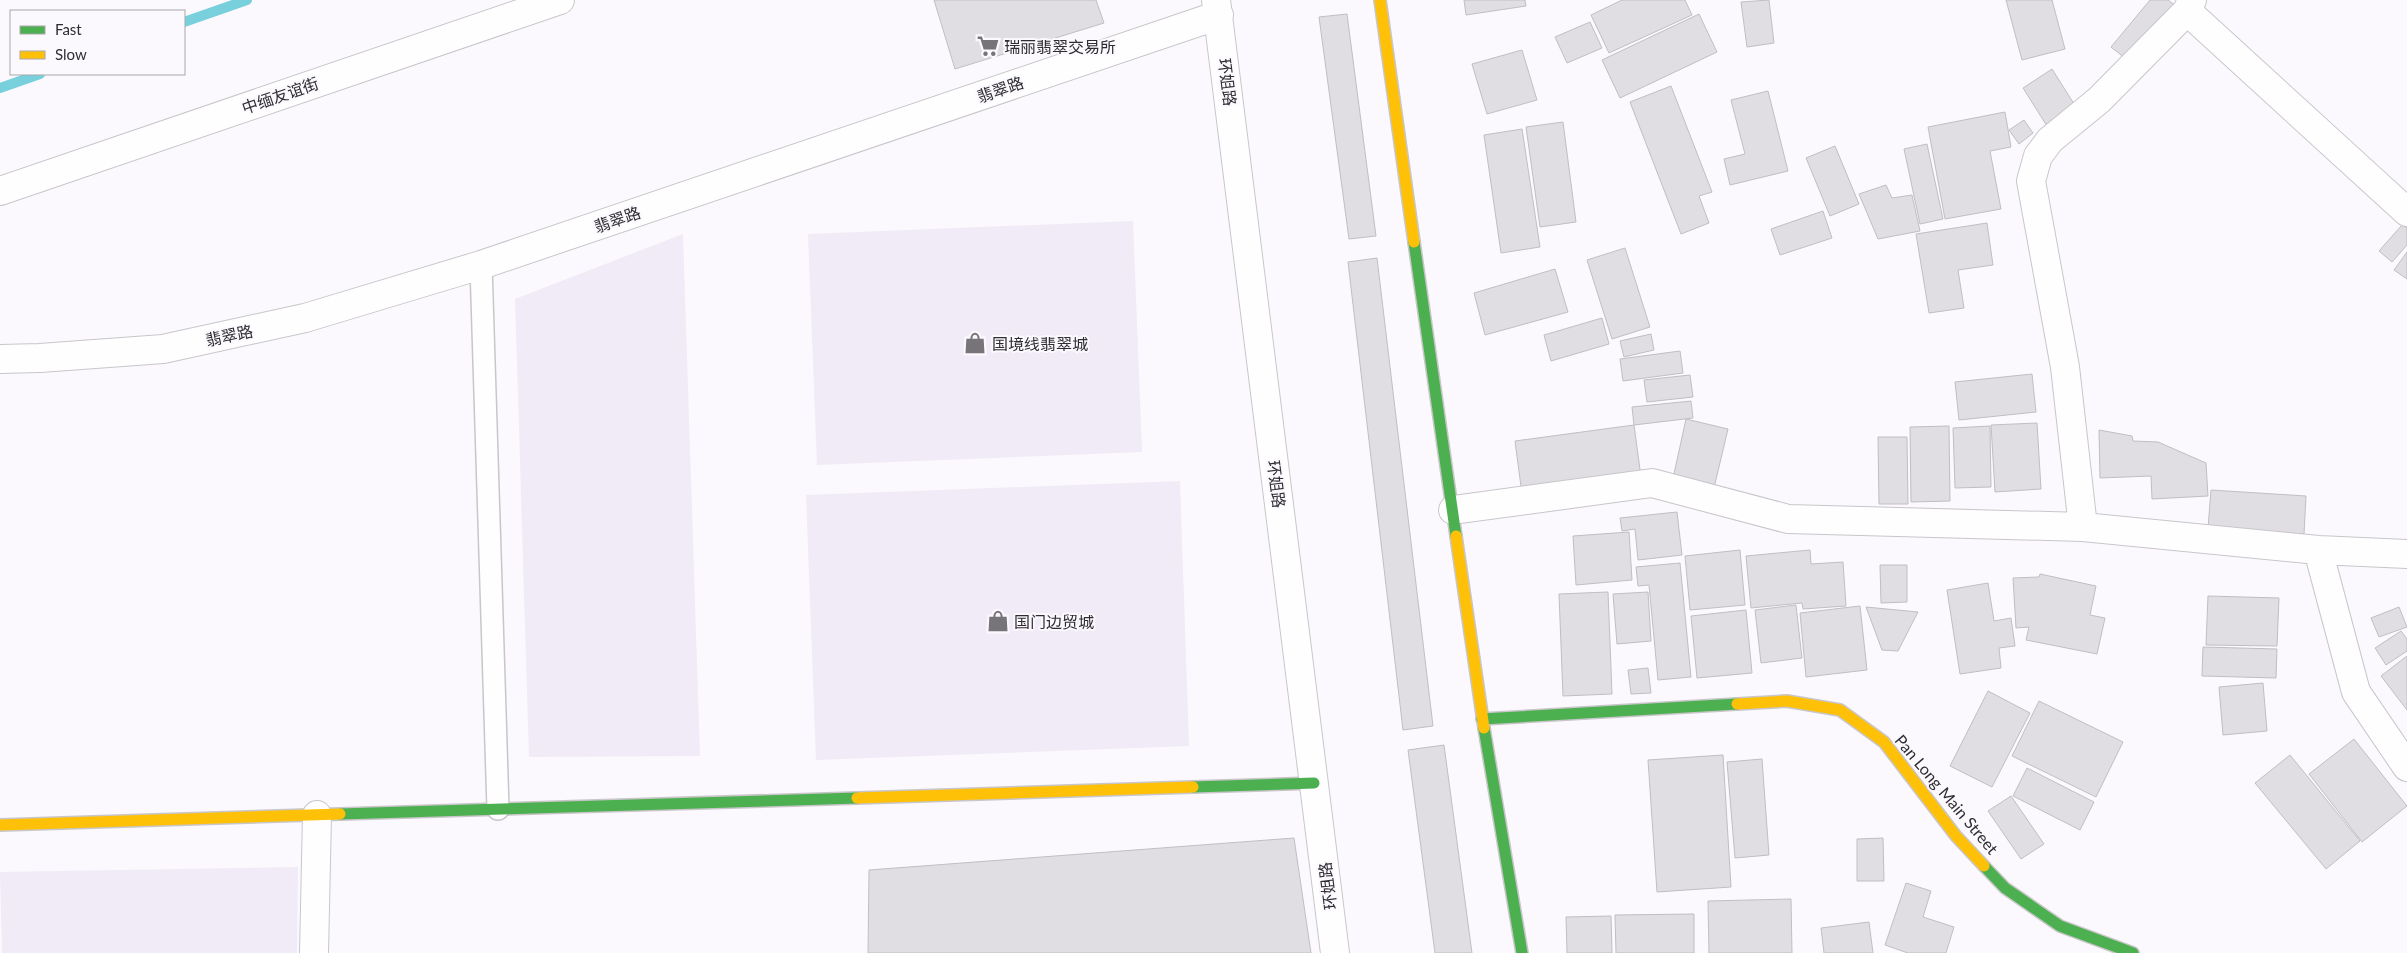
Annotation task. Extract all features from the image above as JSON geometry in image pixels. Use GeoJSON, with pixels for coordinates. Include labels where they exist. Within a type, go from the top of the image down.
{"type":"FeatureCollection","features":[{"type":"Feature","properties":{"kind":"main road"},"geometry":{"type":"LineString","coordinates":[[1380,0],[1482,719],[1522,953]]}},
{"type":"Feature","properties":{"kind":"main road","name":"Pan Long Main Street"},"geometry":{"type":"LineString","coordinates":[[1482,719],[1787,701],[1840,710],[1884,742],[1956,836],[2006,888],[2060,926],[2133,953]]}},
{"type":"Feature","properties":{"kind":"main road"},"geometry":{"type":"LineString","coordinates":[[0,825],[1314,783]]}},
{"type":"Feature","properties":{"kind":"street","name":"中缅友谊街"},"geometry":{"type":"LineString","coordinates":[[0,191],[560,0]]}},
{"type":"Feature","properties":{"kind":"street"},"geometry":{"type":"LineString","coordinates":[[2083,527],[2065,367],[2031,181],[2038,156],[2050,140],[2099,100],[2190,5],[2407,212]]}},
{"type":"Feature","properties":{"kind":"street","name":"翡翠路"},"geometry":{"type":"LineString","coordinates":[[0,359],[163,349],[305,318],[481,265],[1218,7]]}},
{"type":"Feature","properties":{"kind":"street","name":"环姐路"},"geometry":{"type":"LineString","coordinates":[[1218,7],[1335,953]]}},
{"type":"Feature","properties":{"kind":"street"},"geometry":{"type":"LineString","coordinates":[[1453,510],[1652,483],[1788,519],[2083,527],[2318,550],[2407,554]]}},
{"type":"Feature","properties":{"kind":"street"},"geometry":{"type":"LineString","coordinates":[[2318,550],[2356,692],[2407,767]]}},
{"type":"Feature","properties":{"kind":"street"},"geometry":{"type":"LineString","coordinates":[[314,953],[317,815]]}},
{"type":"Feature","properties":{"kind":"lane"},"geometry":{"type":"LineString","coordinates":[[481,265],[498,809]]}},
{"type":"Feature","properties":{"kind":"shaded area","name":"国境线翡翠城"},"geometry":{"type":"Polygon","coordinates":[[[1133,221],[1142,452],[817,465],[808,234],[1133,221]]]}},
{"type":"Feature","properties":{"kind":"shaded area"},"geometry":{"type":"Polygon","coordinates":[[[683,234],[700,756],[529,757],[515,299],[683,234]]]}},
{"type":"Feature","properties":{"kind":"shaded area","name":"国门边贸城"},"geometry":{"type":"Polygon","coordinates":[[[1180,481],[1189,746],[816,760],[806,495],[1180,481]]]}},
{"type":"Feature","properties":{"kind":"shaded area"},"geometry":{"type":"Polygon","coordinates":[[[298,867],[297,953],[2,953],[0,872],[298,867]]]}},
{"type":"Feature","properties":{"kind":"building","name":"瑞丽翡翠交易所"},"geometry":{"type":"Polygon","coordinates":[[[934,0],[1096,0],[1104,23],[955,69],[934,0]]]}},
{"type":"Feature","properties":{"kind":"building"},"geometry":{"type":"Polygon","coordinates":[[[1464,0],[1525,0],[1526,6],[1466,15],[1464,0]]]}},
{"type":"Feature","properties":{"kind":"building"},"geometry":{"type":"Polygon","coordinates":[[[1622,0],[1685,0],[1692,15],[1609,53],[1591,15],[1622,0]]]}},
{"type":"Feature","properties":{"kind":"building"},"geometry":{"type":"Polygon","coordinates":[[[1769,0],[1774,43],[1747,47],[1741,2],[1769,0]]]}},
{"type":"Feature","properties":{"kind":"building"},"geometry":{"type":"Polygon","coordinates":[[[2006,0],[2052,0],[2065,49],[2022,60],[2006,0]]]}},
{"type":"Feature","properties":{"kind":"building"},"geometry":{"type":"Polygon","coordinates":[[[2150,0],[2168,0],[2176,6],[2130,62],[2111,47],[2150,0]]]}},
{"type":"Feature","properties":{"kind":"building"},"geometry":{"type":"Polygon","coordinates":[[[1347,14],[1376,236],[1349,239],[1319,17],[1347,14]]]}},
{"type":"Feature","properties":{"kind":"building"},"geometry":{"type":"Polygon","coordinates":[[[1699,14],[1717,52],[1620,98],[1602,60],[1699,14]]]}},
{"type":"Feature","properties":{"kind":"building"},"geometry":{"type":"Polygon","coordinates":[[[1590,22],[1602,48],[1567,63],[1555,37],[1590,22]]]}},
{"type":"Feature","properties":{"kind":"building"},"geometry":{"type":"Polygon","coordinates":[[[1522,50],[1537,100],[1487,114],[1472,64],[1522,50]]]}},
{"type":"Feature","properties":{"kind":"building"},"geometry":{"type":"Polygon","coordinates":[[[2052,69],[2076,107],[2047,126],[2023,88],[2052,69]]]}},
{"type":"Feature","properties":{"kind":"building"},"geometry":{"type":"Polygon","coordinates":[[[1671,86],[1712,192],[1699,196],[1709,223],[1681,234],[1630,102],[1671,86]]]}},
{"type":"Feature","properties":{"kind":"building"},"geometry":{"type":"Polygon","coordinates":[[[1768,91],[1788,171],[1730,185],[1724,159],[1745,154],[1731,100],[1768,91]]]}},
{"type":"Feature","properties":{"kind":"building"},"geometry":{"type":"Polygon","coordinates":[[[2005,112],[2011,147],[1990,151],[2001,209],[1945,219],[1928,127],[2005,112]]]}},
{"type":"Feature","properties":{"kind":"building"},"geometry":{"type":"Polygon","coordinates":[[[2024,120],[2033,133],[2019,144],[2009,130],[2024,120]]]}},
{"type":"Feature","properties":{"kind":"building"},"geometry":{"type":"Polygon","coordinates":[[[1563,122],[1576,222],[1540,227],[1526,127],[1563,122]]]}},
{"type":"Feature","properties":{"kind":"building"},"geometry":{"type":"Polygon","coordinates":[[[1522,129],[1540,247],[1501,253],[1484,135],[1522,129]]]}},
{"type":"Feature","properties":{"kind":"building"},"geometry":{"type":"Polygon","coordinates":[[[1927,144],[1943,219],[1920,224],[1904,149],[1927,144]]]}},
{"type":"Feature","properties":{"kind":"building"},"geometry":{"type":"Polygon","coordinates":[[[1835,146],[1859,204],[1830,216],[1806,158],[1835,146]]]}},
{"type":"Feature","properties":{"kind":"building"},"geometry":{"type":"Polygon","coordinates":[[[1886,185],[1892,198],[1912,195],[1920,231],[1878,239],[1859,194],[1886,185]]]}},
{"type":"Feature","properties":{"kind":"building"},"geometry":{"type":"Polygon","coordinates":[[[1823,211],[1832,238],[1780,255],[1771,229],[1823,211]]]}},
{"type":"Feature","properties":{"kind":"building"},"geometry":{"type":"Polygon","coordinates":[[[1987,223],[1993,265],[1958,270],[1964,308],[1929,313],[1916,234],[1987,223]]]}},
{"type":"Feature","properties":{"kind":"building"},"geometry":{"type":"Polygon","coordinates":[[[2402,225],[2407,228],[2407,245],[2392,262],[2379,251],[2402,225]]]}},
{"type":"Feature","properties":{"kind":"building"},"geometry":{"type":"Polygon","coordinates":[[[1625,248],[1650,327],[1612,339],[1587,260],[1625,248]]]}},
{"type":"Feature","properties":{"kind":"building"},"geometry":{"type":"Polygon","coordinates":[[[2407,252],[2407,279],[2394,270],[2407,252]]]}},
{"type":"Feature","properties":{"kind":"building"},"geometry":{"type":"Polygon","coordinates":[[[1377,258],[1433,726],[1403,730],[1348,262],[1377,258]]]}},
{"type":"Feature","properties":{"kind":"building"},"geometry":{"type":"Polygon","coordinates":[[[1555,269],[1568,312],[1485,335],[1474,293],[1555,269]]]}},
{"type":"Feature","properties":{"kind":"building"},"geometry":{"type":"Polygon","coordinates":[[[1602,318],[1609,344],[1551,361],[1544,335],[1602,318]]]}},
{"type":"Feature","properties":{"kind":"building"},"geometry":{"type":"Polygon","coordinates":[[[1651,334],[1654,350],[1624,357],[1620,341],[1651,334]]]}},
{"type":"Feature","properties":{"kind":"building"},"geometry":{"type":"Polygon","coordinates":[[[1680,351],[1683,373],[1623,381],[1620,359],[1680,351]]]}},
{"type":"Feature","properties":{"kind":"building"},"geometry":{"type":"Polygon","coordinates":[[[2032,374],[2036,412],[1959,420],[1955,382],[2032,374]]]}},
{"type":"Feature","properties":{"kind":"building"},"geometry":{"type":"Polygon","coordinates":[[[1690,375],[1693,397],[1647,402],[1644,380],[1690,375]]]}},
{"type":"Feature","properties":{"kind":"building"},"geometry":{"type":"Polygon","coordinates":[[[1691,401],[1693,418],[1634,425],[1632,407],[1691,401]]]}},
{"type":"Feature","properties":{"kind":"building"},"geometry":{"type":"Polygon","coordinates":[[[1686,419],[1728,429],[1713,492],[1672,483],[1686,419]]]}},
{"type":"Feature","properties":{"kind":"building"},"geometry":{"type":"Polygon","coordinates":[[[2037,423],[2041,489],[1995,492],[1991,425],[2037,423]]]}},
{"type":"Feature","properties":{"kind":"building"},"geometry":{"type":"Polygon","coordinates":[[[1634,425],[1641,477],[1522,494],[1515,441],[1634,425]]]}},
{"type":"Feature","properties":{"kind":"building"},"geometry":{"type":"Polygon","coordinates":[[[1949,426],[1950,501],[1911,502],[1910,427],[1949,426]]]}},
{"type":"Feature","properties":{"kind":"building"},"geometry":{"type":"Polygon","coordinates":[[[1990,426],[1991,487],[1955,488],[1953,428],[1990,426]]]}},
{"type":"Feature","properties":{"kind":"building"},"geometry":{"type":"Polygon","coordinates":[[[2099,430],[2132,436],[2133,441],[2158,442],[2206,463],[2208,496],[2152,499],[2151,476],[2100,478],[2099,430]]]}},
{"type":"Feature","properties":{"kind":"building"},"geometry":{"type":"Polygon","coordinates":[[[1878,437],[1907,437],[1908,504],[1879,504],[1878,437]]]}},
{"type":"Feature","properties":{"kind":"building"},"geometry":{"type":"Polygon","coordinates":[[[2211,490],[2306,496],[2304,534],[2208,528],[2211,490]]]}},
{"type":"Feature","properties":{"kind":"building"},"geometry":{"type":"Polygon","coordinates":[[[1677,512],[1682,555],[1638,560],[1635,529],[1622,531],[1620,518],[1677,512]]]}},
{"type":"Feature","properties":{"kind":"building"},"geometry":{"type":"Polygon","coordinates":[[[1629,532],[1632,580],[1576,585],[1573,536],[1629,532]]]}},
{"type":"Feature","properties":{"kind":"building"},"geometry":{"type":"Polygon","coordinates":[[[1740,550],[1745,605],[1690,610],[1685,556],[1740,550]]]}},
{"type":"Feature","properties":{"kind":"building"},"geometry":{"type":"Polygon","coordinates":[[[1810,550],[1811,564],[1843,562],[1846,606],[1803,609],[1802,603],[1751,608],[1746,556],[1810,550]]]}},
{"type":"Feature","properties":{"kind":"building"},"geometry":{"type":"Polygon","coordinates":[[[1680,563],[1691,677],[1658,680],[1649,585],[1638,586],[1636,567],[1680,563]]]}},
{"type":"Feature","properties":{"kind":"building"},"geometry":{"type":"Polygon","coordinates":[[[1880,565],[1907,565],[1907,602],[1881,603],[1880,565]]]}},
{"type":"Feature","properties":{"kind":"building"},"geometry":{"type":"Polygon","coordinates":[[[2040,574],[2096,586],[2090,615],[2105,618],[2097,654],[2026,640],[2029,627],[2016,628],[2013,578],[2039,577],[2040,574]]]}},
{"type":"Feature","properties":{"kind":"building"},"geometry":{"type":"Polygon","coordinates":[[[1988,583],[1994,621],[2011,618],[2015,646],[1999,648],[2001,668],[1960,674],[1947,590],[1988,583]]]}},
{"type":"Feature","properties":{"kind":"building"},"geometry":{"type":"Polygon","coordinates":[[[1608,592],[1612,694],[1563,696],[1559,594],[1608,592]]]}},
{"type":"Feature","properties":{"kind":"building"},"geometry":{"type":"Polygon","coordinates":[[[1648,592],[1651,641],[1617,644],[1613,594],[1648,592]]]}},
{"type":"Feature","properties":{"kind":"building"},"geometry":{"type":"Polygon","coordinates":[[[2208,596],[2279,598],[2277,646],[2206,645],[2208,596]]]}},
{"type":"Feature","properties":{"kind":"building"},"geometry":{"type":"Polygon","coordinates":[[[1796,605],[1802,658],[1761,663],[1755,610],[1796,605]]]}},
{"type":"Feature","properties":{"kind":"building"},"geometry":{"type":"Polygon","coordinates":[[[1860,606],[1867,670],[1806,677],[1800,613],[1860,606]]]}},
{"type":"Feature","properties":{"kind":"building"},"geometry":{"type":"Polygon","coordinates":[[[1866,607],[1918,612],[1898,651],[1882,650],[1866,607]]]}},
{"type":"Feature","properties":{"kind":"building"},"geometry":{"type":"Polygon","coordinates":[[[2399,607],[2407,627],[2379,637],[2371,618],[2399,607]]]}},
{"type":"Feature","properties":{"kind":"building"},"geometry":{"type":"Polygon","coordinates":[[[1746,610],[1752,673],[1697,678],[1691,616],[1746,610]]]}},
{"type":"Feature","properties":{"kind":"building"},"geometry":{"type":"Polygon","coordinates":[[[2401,631],[2407,639],[2407,651],[2386,665],[2375,648],[2401,631]]]}},
{"type":"Feature","properties":{"kind":"building"},"geometry":{"type":"Polygon","coordinates":[[[2203,647],[2277,649],[2276,678],[2202,676],[2203,647]]]}},
{"type":"Feature","properties":{"kind":"building"},"geometry":{"type":"Polygon","coordinates":[[[2407,656],[2407,710],[2381,676],[2407,656]]]}},
{"type":"Feature","properties":{"kind":"building"},"geometry":{"type":"Polygon","coordinates":[[[1648,668],[1651,693],[1631,694],[1628,670],[1648,668]]]}},
{"type":"Feature","properties":{"kind":"building"},"geometry":{"type":"Polygon","coordinates":[[[2263,683],[2267,731],[2223,735],[2219,687],[2263,683]]]}},
{"type":"Feature","properties":{"kind":"building"},"geometry":{"type":"Polygon","coordinates":[[[1988,691],[2030,713],[1992,787],[1950,766],[1988,691]]]}},
{"type":"Feature","properties":{"kind":"building"},"geometry":{"type":"Polygon","coordinates":[[[2039,701],[2123,742],[2096,797],[2012,756],[2039,701]]]}},
{"type":"Feature","properties":{"kind":"building"},"geometry":{"type":"Polygon","coordinates":[[[2354,739],[2407,806],[2362,842],[2309,774],[2354,739]]]}},
{"type":"Feature","properties":{"kind":"building"},"geometry":{"type":"Polygon","coordinates":[[[1444,745],[1472,953],[1435,953],[1408,750],[1444,745]]]}},
{"type":"Feature","properties":{"kind":"building"},"geometry":{"type":"Polygon","coordinates":[[[1723,755],[1731,887],[1657,892],[1648,760],[1723,755]]]}},
{"type":"Feature","properties":{"kind":"building"},"geometry":{"type":"Polygon","coordinates":[[[2290,755],[2360,841],[2326,869],[2255,783],[2290,755]]]}},
{"type":"Feature","properties":{"kind":"building"},"geometry":{"type":"Polygon","coordinates":[[[1762,759],[1769,855],[1735,858],[1727,762],[1762,759]]]}},
{"type":"Feature","properties":{"kind":"building"},"geometry":{"type":"Polygon","coordinates":[[[2027,768],[2094,802],[2080,830],[2013,796],[2027,768]]]}},
{"type":"Feature","properties":{"kind":"building"},"geometry":{"type":"Polygon","coordinates":[[[2011,796],[2044,844],[2021,859],[1988,811],[2011,796]]]}},
{"type":"Feature","properties":{"kind":"building"},"geometry":{"type":"Polygon","coordinates":[[[1294,838],[1311,953],[868,953],[869,870],[1294,838]]]}},
{"type":"Feature","properties":{"kind":"building"},"geometry":{"type":"Polygon","coordinates":[[[1883,838],[1884,881],[1857,881],[1857,839],[1883,838]]]}},
{"type":"Feature","properties":{"kind":"building"},"geometry":{"type":"Polygon","coordinates":[[[1906,883],[1931,891],[1923,917],[1954,927],[1946,953],[1908,953],[1885,945],[1906,883]]]}},
{"type":"Feature","properties":{"kind":"building"},"geometry":{"type":"Polygon","coordinates":[[[1791,899],[1792,953],[1709,953],[1708,901],[1791,899]]]}},
{"type":"Feature","properties":{"kind":"building"},"geometry":{"type":"Polygon","coordinates":[[[1694,914],[1694,953],[1616,953],[1615,915],[1694,914]]]}},
{"type":"Feature","properties":{"kind":"building"},"geometry":{"type":"Polygon","coordinates":[[[1611,916],[1612,953],[1567,953],[1566,917],[1611,916]]]}},
{"type":"Feature","properties":{"kind":"building"},"geometry":{"type":"Polygon","coordinates":[[[1869,922],[1873,953],[1824,953],[1821,928],[1869,922]]]}},
{"type":"Feature","properties":{"kind":"waterway"},"geometry":{"type":"LineString","coordinates":[[185,22],[247,0]]}},
{"type":"Feature","properties":{"kind":"waterway"},"geometry":{"type":"LineString","coordinates":[[0,88],[37,75]]}},
{"type":"Feature","properties":{"kind":"traffic: fast"},"geometry":{"type":"LineString","coordinates":[[1414,242],[1456,536]]}},
{"type":"Feature","properties":{"kind":"traffic: fast"},"geometry":{"type":"LineString","coordinates":[[1482,719],[1737,704]]}},
{"type":"Feature","properties":{"kind":"traffic: fast"},"geometry":{"type":"LineString","coordinates":[[1484,728],[1522,953]]}},
{"type":"Feature","properties":{"kind":"traffic: fast"},"geometry":{"type":"LineString","coordinates":[[1193,787],[1314,783]]}},
{"type":"Feature","properties":{"kind":"traffic: fast"},"geometry":{"type":"LineString","coordinates":[[340,814],[857,798]]}},
{"type":"Feature","properties":{"kind":"traffic: fast"},"geometry":{"type":"LineString","coordinates":[[1984,866],[2005,888],[2060,926],[2133,953]]}},
{"type":"Feature","properties":{"kind":"traffic: slow"},"geometry":{"type":"LineString","coordinates":[[1380,0],[1414,242]]}},
{"type":"Feature","properties":{"kind":"traffic: slow"},"geometry":{"type":"LineString","coordinates":[[1456,536],[1484,728]]}},
{"type":"Feature","properties":{"kind":"traffic: slow"},"geometry":{"type":"LineString","coordinates":[[1737,704],[1787,701],[1840,710],[1884,742],[1956,836],[1984,866]]}},
{"type":"Feature","properties":{"kind":"traffic: slow"},"geometry":{"type":"LineString","coordinates":[[857,798],[1193,787]]}},
{"type":"Feature","properties":{"kind":"traffic: slow"},"geometry":{"type":"LineString","coordinates":[[0,825],[340,814]]}},
{"type":"Feature","properties":{"kind":"place","name":"瑞丽翡翠交易所"},"geometry":{"type":"Point","coordinates":[988,46]}},
{"type":"Feature","properties":{"kind":"place","name":"国境线翡翠城"},"geometry":{"type":"Point","coordinates":[975,343]}},
{"type":"Feature","properties":{"kind":"place","name":"国门边贸城"},"geometry":{"type":"Point","coordinates":[998,621]}}]}
